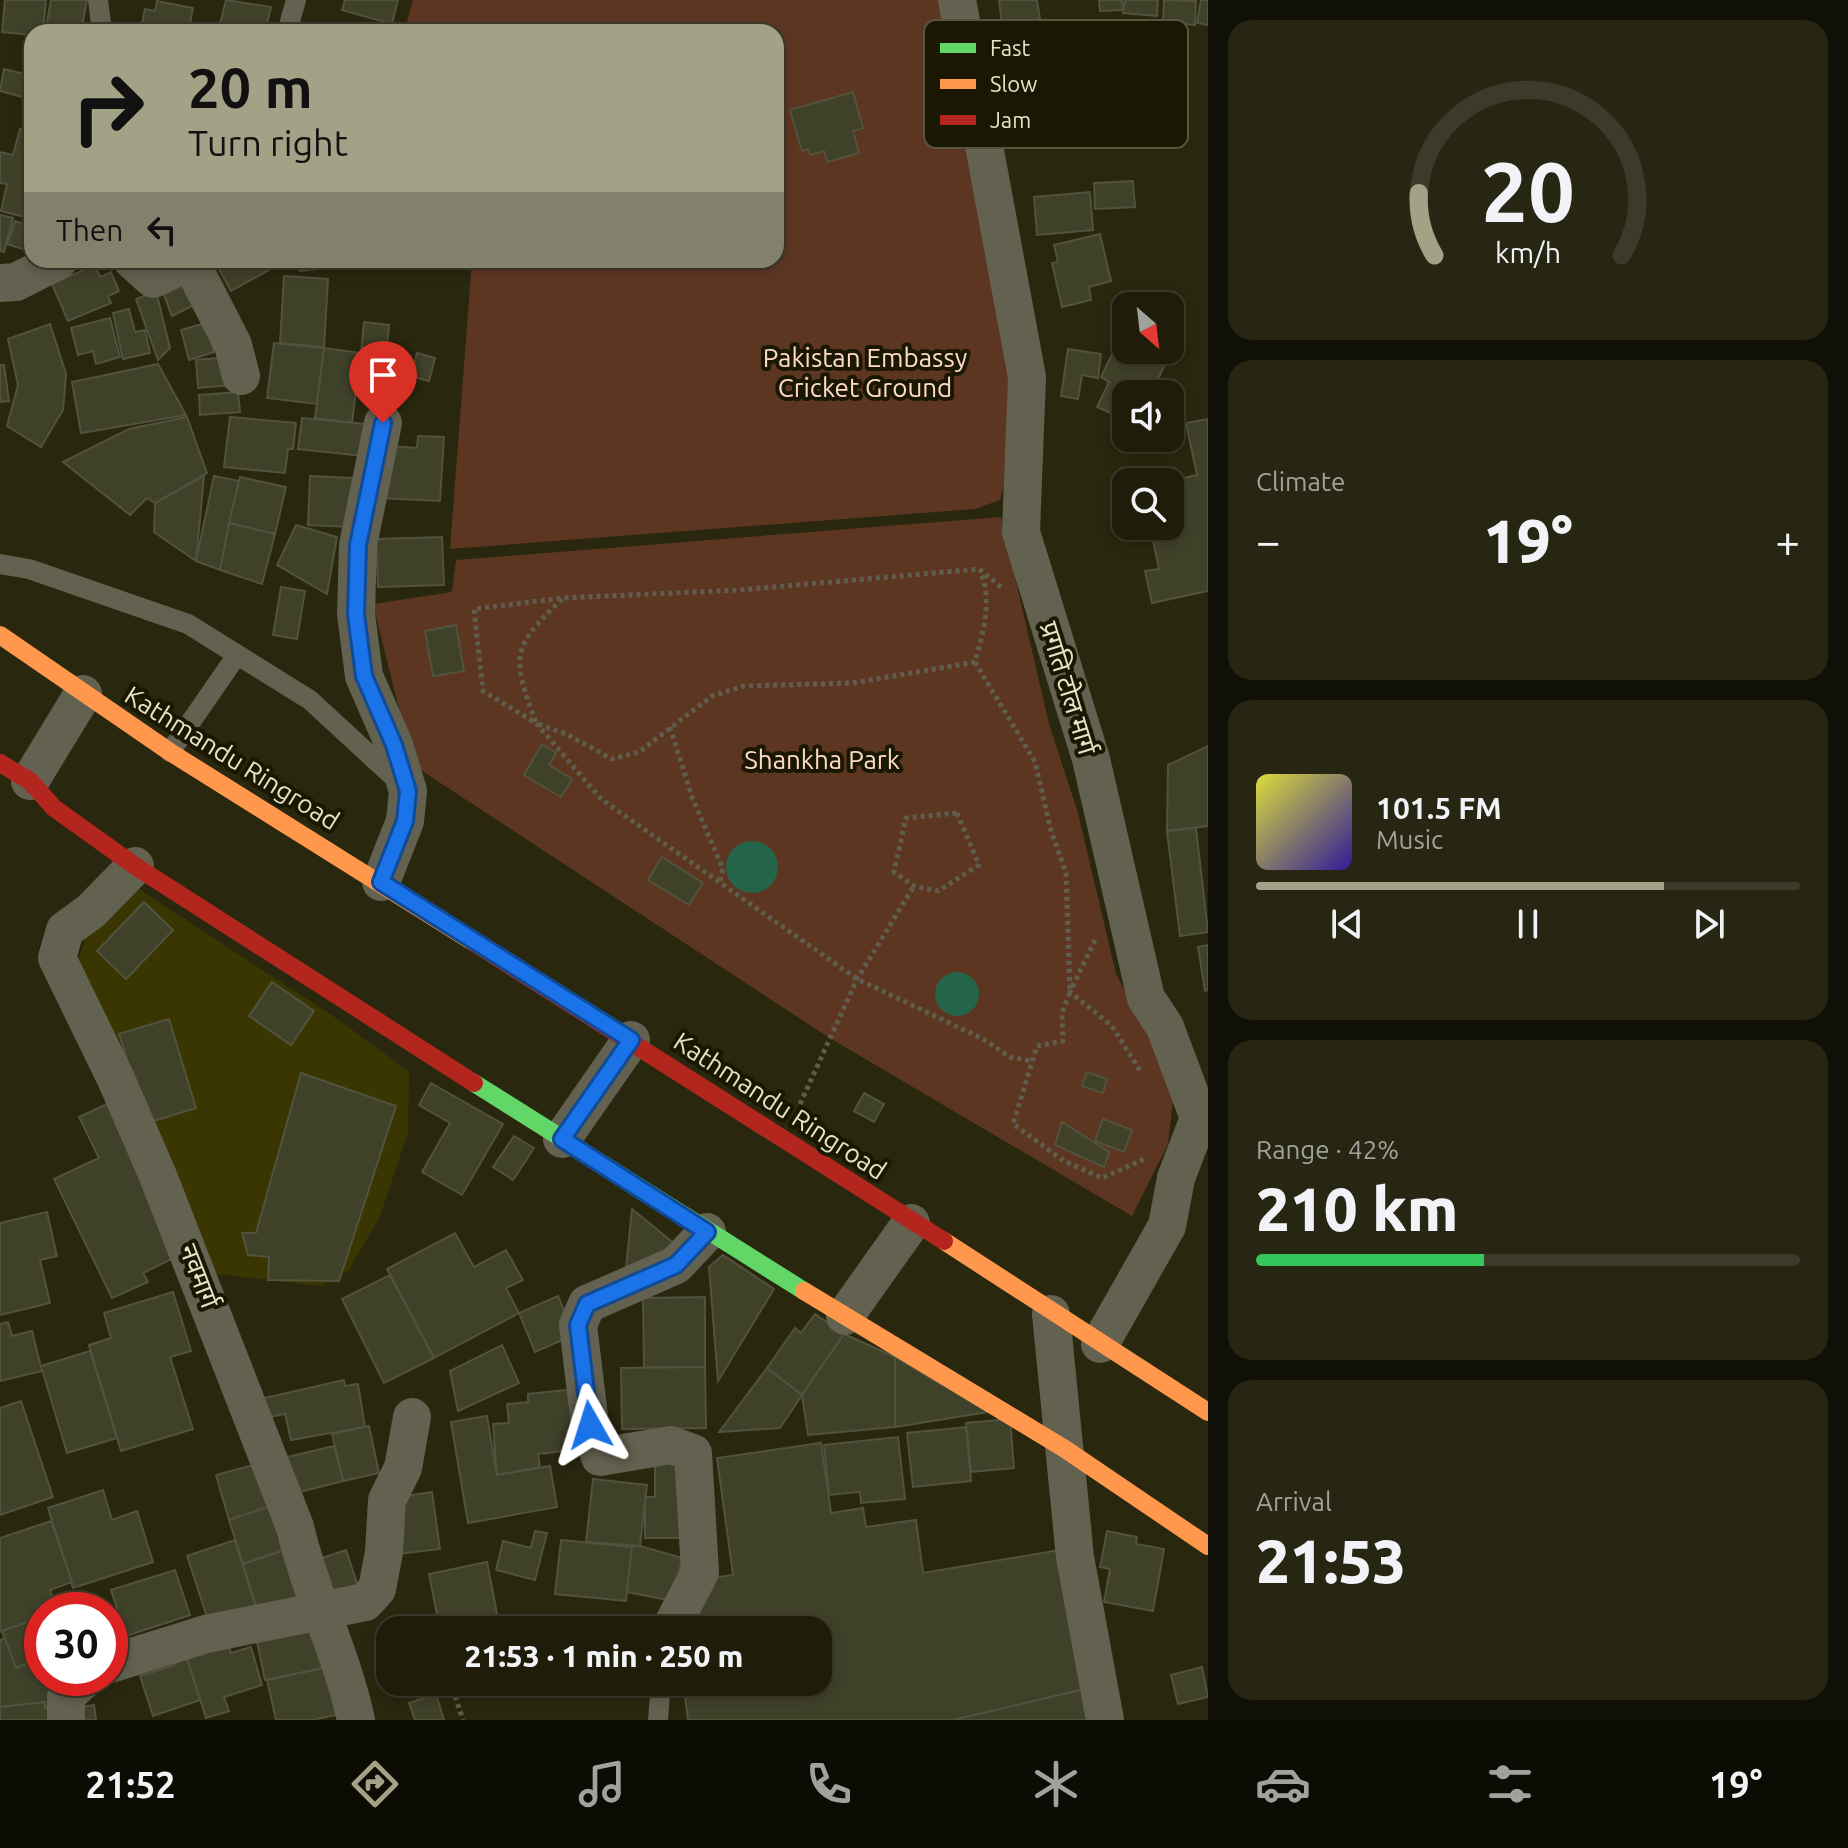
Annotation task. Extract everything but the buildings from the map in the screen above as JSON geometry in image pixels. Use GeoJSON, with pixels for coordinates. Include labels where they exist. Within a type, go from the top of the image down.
{"type":"FeatureCollection","features":[{"type":"Feature","properties":{"kind":"main road","name":"Kathmandu Ringroad"},"geometry":{"type":"LineString","coordinates":[[0,635],[170,752],[631,1040],[1051,1314],[1208,1412]]}},
{"type":"Feature","properties":{"kind":"main road"},"geometry":{"type":"LineString","coordinates":[[15,772],[54,808],[135,866],[707,1232],[1065,1449],[1208,1546]]}},
{"type":"Feature","properties":{"kind":"street","name":"प्रगति टोल मार्ग"},"geometry":{"type":"LineString","coordinates":[[957,0],[961,20]]}},
{"type":"Feature","properties":{"kind":"street","name":"प्रगति टोल मार्ग"},"geometry":{"type":"LineString","coordinates":[[984,148],[1027,377],[1021,532],[1091,759],[1146,998],[1165,1027],[1199,1118],[1176,1178],[1167,1226],[1100,1344]]}},
{"type":"Feature","properties":{"kind":"street"},"geometry":{"type":"LineString","coordinates":[[0,283],[16,282],[43,268]]}},
{"type":"Feature","properties":{"kind":"street"},"geometry":{"type":"LineString","coordinates":[[141,268],[153,279],[178,268]]}},
{"type":"Feature","properties":{"kind":"street"},"geometry":{"type":"LineString","coordinates":[[195,268],[233,345],[241,376]]}},
{"type":"Feature","properties":{"kind":"street"},"geometry":{"type":"LineString","coordinates":[[381,882],[405,821],[408,791],[394,745],[364,676],[356,614],[358,545],[383,423]]}},
{"type":"Feature","properties":{"kind":"street"},"geometry":{"type":"LineString","coordinates":[[15,772],[83,694]]}},
{"type":"Feature","properties":{"kind":"street","name":"नवमार्ग"},"geometry":{"type":"LineString","coordinates":[[135,866],[91,911],[65,930],[57,958],[116,1079],[197,1269],[323,1612],[356,1720]]}},
{"type":"Feature","properties":{"kind":"street"},"geometry":{"type":"LineString","coordinates":[[562,1139],[631,1040]]}},
{"type":"Feature","properties":{"kind":"street"},"geometry":{"type":"LineString","coordinates":[[845,1316],[911,1223]]}},
{"type":"Feature","properties":{"kind":"street"},"geometry":{"type":"LineString","coordinates":[[678,1616],[700,1572],[693,1453],[671,1445],[600,1457],[590,1425],[578,1325],[587,1304],[676,1265],[707,1232]]}},
{"type":"Feature","properties":{"kind":"street"},"geometry":{"type":"LineString","coordinates":[[1051,1314],[1075,1557],[1105,1720]]}},
{"type":"Feature","properties":{"kind":"street"},"geometry":{"type":"LineString","coordinates":[[128,1658],[206,1634],[365,1602],[377,1589],[384,1552],[387,1500],[403,1468],[412,1417]]}},
{"type":"Feature","properties":{"kind":"street"},"geometry":{"type":"LineString","coordinates":[[66,1696],[66,1720]]}},
{"type":"Feature","properties":{"kind":"lane"},"geometry":{"type":"LineString","coordinates":[[98,0],[101,24]]}},
{"type":"Feature","properties":{"kind":"lane"},"geometry":{"type":"LineString","coordinates":[[289,24],[296,0]]}},
{"type":"Feature","properties":{"kind":"lane"},"geometry":{"type":"LineString","coordinates":[[0,564],[29,569],[188,624],[310,700],[408,791]]}},
{"type":"Feature","properties":{"kind":"lane"},"geometry":{"type":"LineString","coordinates":[[170,752],[237,655]]}},
{"type":"Feature","properties":{"kind":"lane"},"geometry":{"type":"LineString","coordinates":[[658,1720],[660,1696]]}},
{"type":"Feature","properties":{"kind":"path"},"geometry":{"type":"LineString","coordinates":[[975,662],[853,683],[744,686],[712,696],[639,752],[612,759],[566,734],[536,723],[483,691],[474,609],[563,598],[740,590],[979,569],[1005,590]]}},
{"type":"Feature","properties":{"kind":"path"},"geometry":{"type":"LineString","coordinates":[[979,569],[987,587],[984,627],[975,662],[1035,762],[1051,831],[1066,873],[1070,992],[1112,1026],[1146,1080]]}},
{"type":"Feature","properties":{"kind":"path"},"geometry":{"type":"LineString","coordinates":[[563,598],[529,630],[518,653],[522,684],[536,723],[601,799],[857,979],[983,1039],[1010,1057],[1031,1061]]}},
{"type":"Feature","properties":{"kind":"path"},"geometry":{"type":"LineString","coordinates":[[670,727],[692,797],[723,869],[719,884]]}},
{"type":"Feature","properties":{"kind":"path"},"geometry":{"type":"LineString","coordinates":[[957,813],[979,865],[938,891],[914,886],[894,872],[906,818],[957,813]]}},
{"type":"Feature","properties":{"kind":"path"},"geometry":{"type":"LineString","coordinates":[[785,1138],[857,979],[914,886]]}},
{"type":"Feature","properties":{"kind":"path"},"geometry":{"type":"LineString","coordinates":[[1098,934],[1062,1013],[1063,1041],[1037,1046],[1013,1124],[1064,1161],[1102,1178],[1147,1158],[1153,1146]]}},
{"type":"Feature","properties":{"kind":"path"},"geometry":{"type":"LineString","coordinates":[[455,1696],[463,1720]]}},
{"type":"Feature","properties":{"kind":"shaded area"},"geometry":{"type":"Polygon","coordinates":[[[752,841],[770,849],[778,867],[770,885],[752,893],[734,885],[726,867],[734,849],[752,841]]]}},
{"type":"Feature","properties":{"kind":"shaded area"},"geometry":{"type":"Polygon","coordinates":[[[137,888],[339,1020],[409,1072],[408,1133],[380,1216],[349,1270],[320,1286],[208,1273],[78,961],[93,914],[137,888]]]}},
{"type":"Feature","properties":{"kind":"shaded area"},"geometry":{"type":"Polygon","coordinates":[[[957,972],[972,979],[979,994],[972,1009],[957,1016],[942,1009],[935,994],[942,979],[957,972]]]}},
{"type":"Feature","properties":{"kind":"green space","name":"Pakistan Embassy Cricket Ground"},"geometry":{"type":"Polygon","coordinates":[[[413,0],[944,0],[948,20],[924,20],[924,148],[970,148],[1011,375],[1011,458],[1000,500],[975,509],[450,549],[471,268],[784,268],[784,24],[406,24],[413,0]]]}},
{"type":"Feature","properties":{"kind":"green space","name":"Shankha Park"},"geometry":{"type":"Polygon","coordinates":[[[1001,517],[1049,724],[1078,813],[1116,974],[1175,1083],[1168,1144],[1132,1216],[828,1037],[413,765],[373,604],[452,592],[456,560],[1001,517]]]}},
{"type":"Feature","properties":{"kind":"traffic: fast"},"geometry":{"type":"LineString","coordinates":[[474,1083],[804,1291]]}},
{"type":"Feature","properties":{"kind":"traffic: slow"},"geometry":{"type":"LineString","coordinates":[[0,635],[170,752],[473,942]]}},
{"type":"Feature","properties":{"kind":"traffic: slow"},"geometry":{"type":"LineString","coordinates":[[944,1241],[1208,1412]]}},
{"type":"Feature","properties":{"kind":"traffic: slow"},"geometry":{"type":"LineString","coordinates":[[804,1291],[1065,1449],[1208,1546]]}},
{"type":"Feature","properties":{"kind":"traffic: jam"},"geometry":{"type":"LineString","coordinates":[[0,763],[30,781],[54,808],[135,866],[474,1083]]}},
{"type":"Feature","properties":{"kind":"traffic: jam"},"geometry":{"type":"LineString","coordinates":[[473,942],[944,1241]]}},
{"type":"Feature","properties":{"kind":"route"},"geometry":{"type":"LineString","coordinates":[[383,423],[358,545],[356,614],[364,676],[394,745],[408,791],[405,821],[381,882],[631,1040],[562,1139],[707,1232],[676,1265],[587,1304],[578,1325],[590,1425]]}}]}
